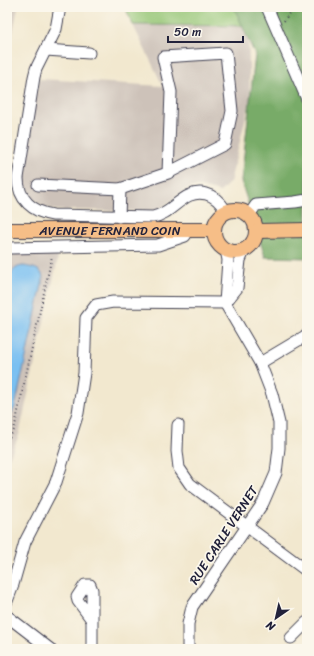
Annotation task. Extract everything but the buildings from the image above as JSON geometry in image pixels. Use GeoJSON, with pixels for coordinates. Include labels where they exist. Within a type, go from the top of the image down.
{"type":"FeatureCollection","features":[{"type":"Feature","properties":{"kind":"main road"},"geometry":{"type":"LineString","coordinates":[[236,210],[245,212],[249,215],[253,219],[257,231],[253,243],[244,251],[238,252],[226,250],[217,242],[214,230],[217,219],[226,211],[236,210]]}},
{"type":"Feature","properties":{"kind":"main road","name":"AVENUE FERNAND COIN"},"geometry":{"type":"LineString","coordinates":[[7,230],[214,230]]}},
{"type":"Feature","properties":{"kind":"main road"},"geometry":{"type":"LineString","coordinates":[[257,231],[307,230]]}},
{"type":"Feature","properties":{"kind":"street"},"geometry":{"type":"LineString","coordinates":[[60,7],[56,29],[34,77],[19,174],[19,187],[26,202],[34,210],[47,214],[153,217],[160,216],[187,196],[198,193],[207,194],[218,200],[226,211]]}},
{"type":"Feature","properties":{"kind":"street"},"geometry":{"type":"LineString","coordinates":[[267,7],[307,99]]}},
{"type":"Feature","properties":{"kind":"street"},"geometry":{"type":"LineString","coordinates":[[46,50],[89,53]]}},
{"type":"Feature","properties":{"kind":"street"},"geometry":{"type":"LineString","coordinates":[[38,185],[120,189],[168,173],[225,144],[232,111],[226,53],[163,57],[171,92],[168,173]]}},
{"type":"Feature","properties":{"kind":"street"},"geometry":{"type":"LineString","coordinates":[[119,217],[120,189]]}},
{"type":"Feature","properties":{"kind":"street"},"geometry":{"type":"LineString","coordinates":[[249,215],[256,206],[307,200]]}},
{"type":"Feature","properties":{"kind":"street"},"geometry":{"type":"LineString","coordinates":[[10,248],[158,245],[185,236],[188,231]]}},
{"type":"Feature","properties":{"kind":"street"},"geometry":{"type":"LineString","coordinates":[[225,303],[228,260],[226,250]]}},
{"type":"Feature","properties":{"kind":"street"},"geometry":{"type":"LineString","coordinates":[[225,303],[237,288],[240,260],[244,251]]}},
{"type":"Feature","properties":{"kind":"street"},"geometry":{"type":"LineString","coordinates":[[7,601],[25,542],[56,482],[78,414],[84,373],[86,318],[96,305],[113,302],[225,303]]}},
{"type":"Feature","properties":{"kind":"street","name":"RUE CARLE VERNET"},"geometry":{"type":"LineString","coordinates":[[188,649],[188,624],[192,607],[263,503],[276,473],[279,448],[279,423],[272,394],[260,363],[225,303]]}},
{"type":"Feature","properties":{"kind":"street"},"geometry":{"type":"LineString","coordinates":[[260,363],[307,335]]}},
{"type":"Feature","properties":{"kind":"street"},"geometry":{"type":"LineString","coordinates":[[178,425],[177,451],[180,468],[190,484],[307,571]]}},
{"type":"Feature","properties":{"kind":"street"},"geometry":{"type":"LineString","coordinates":[[7,616],[50,649]]}},
{"type":"Feature","properties":{"kind":"street"},"geometry":{"type":"LineString","coordinates":[[92,620],[92,649]]}},
{"type":"Feature","properties":{"kind":"street"},"geometry":{"type":"LineString","coordinates":[[291,638],[307,622]]}},
{"type":"Feature","properties":{"kind":"path"},"geometry":{"type":"LineString","coordinates":[[278,31],[293,7]]}},
{"type":"Feature","properties":{"kind":"path"},"geometry":{"type":"LineString","coordinates":[[7,442],[14,430],[54,247]]}},
{"type":"Feature","properties":{"kind":"shaded area"},"geometry":{"type":"Polygon","coordinates":[[[7,7],[18,7],[7,62],[7,7]]]}},
{"type":"Feature","properties":{"kind":"shaded area"},"geometry":{"type":"Polygon","coordinates":[[[133,25],[248,26],[250,100],[230,182],[220,192],[200,187],[192,187],[184,190],[161,208],[153,211],[55,210],[44,207],[29,195],[25,186],[23,173],[39,79],[163,86],[133,25]]]}},
{"type":"Feature","properties":{"kind":"shaded area"},"geometry":{"type":"Polygon","coordinates":[[[7,243],[59,253],[19,435],[7,463],[7,243]]]}},
{"type":"Feature","properties":{"kind":"green space"},"geometry":{"type":"Polygon","coordinates":[[[125,7],[248,7],[248,26],[133,25],[125,7]]]}},
{"type":"Feature","properties":{"kind":"green space"},"geometry":{"type":"Polygon","coordinates":[[[234,7],[307,7],[307,258],[265,257],[241,181],[255,55],[234,7]]]}},
{"type":"Feature","properties":{"kind":"water"},"geometry":{"type":"Polygon","coordinates":[[[24,266],[37,269],[43,276],[43,280],[15,407],[12,413],[7,415],[7,288],[13,270],[24,266]]]}},
{"type":"Feature","properties":{"kind":"railway"},"geometry":{"type":"LineString","coordinates":[[7,25],[10,7]]}}]}
